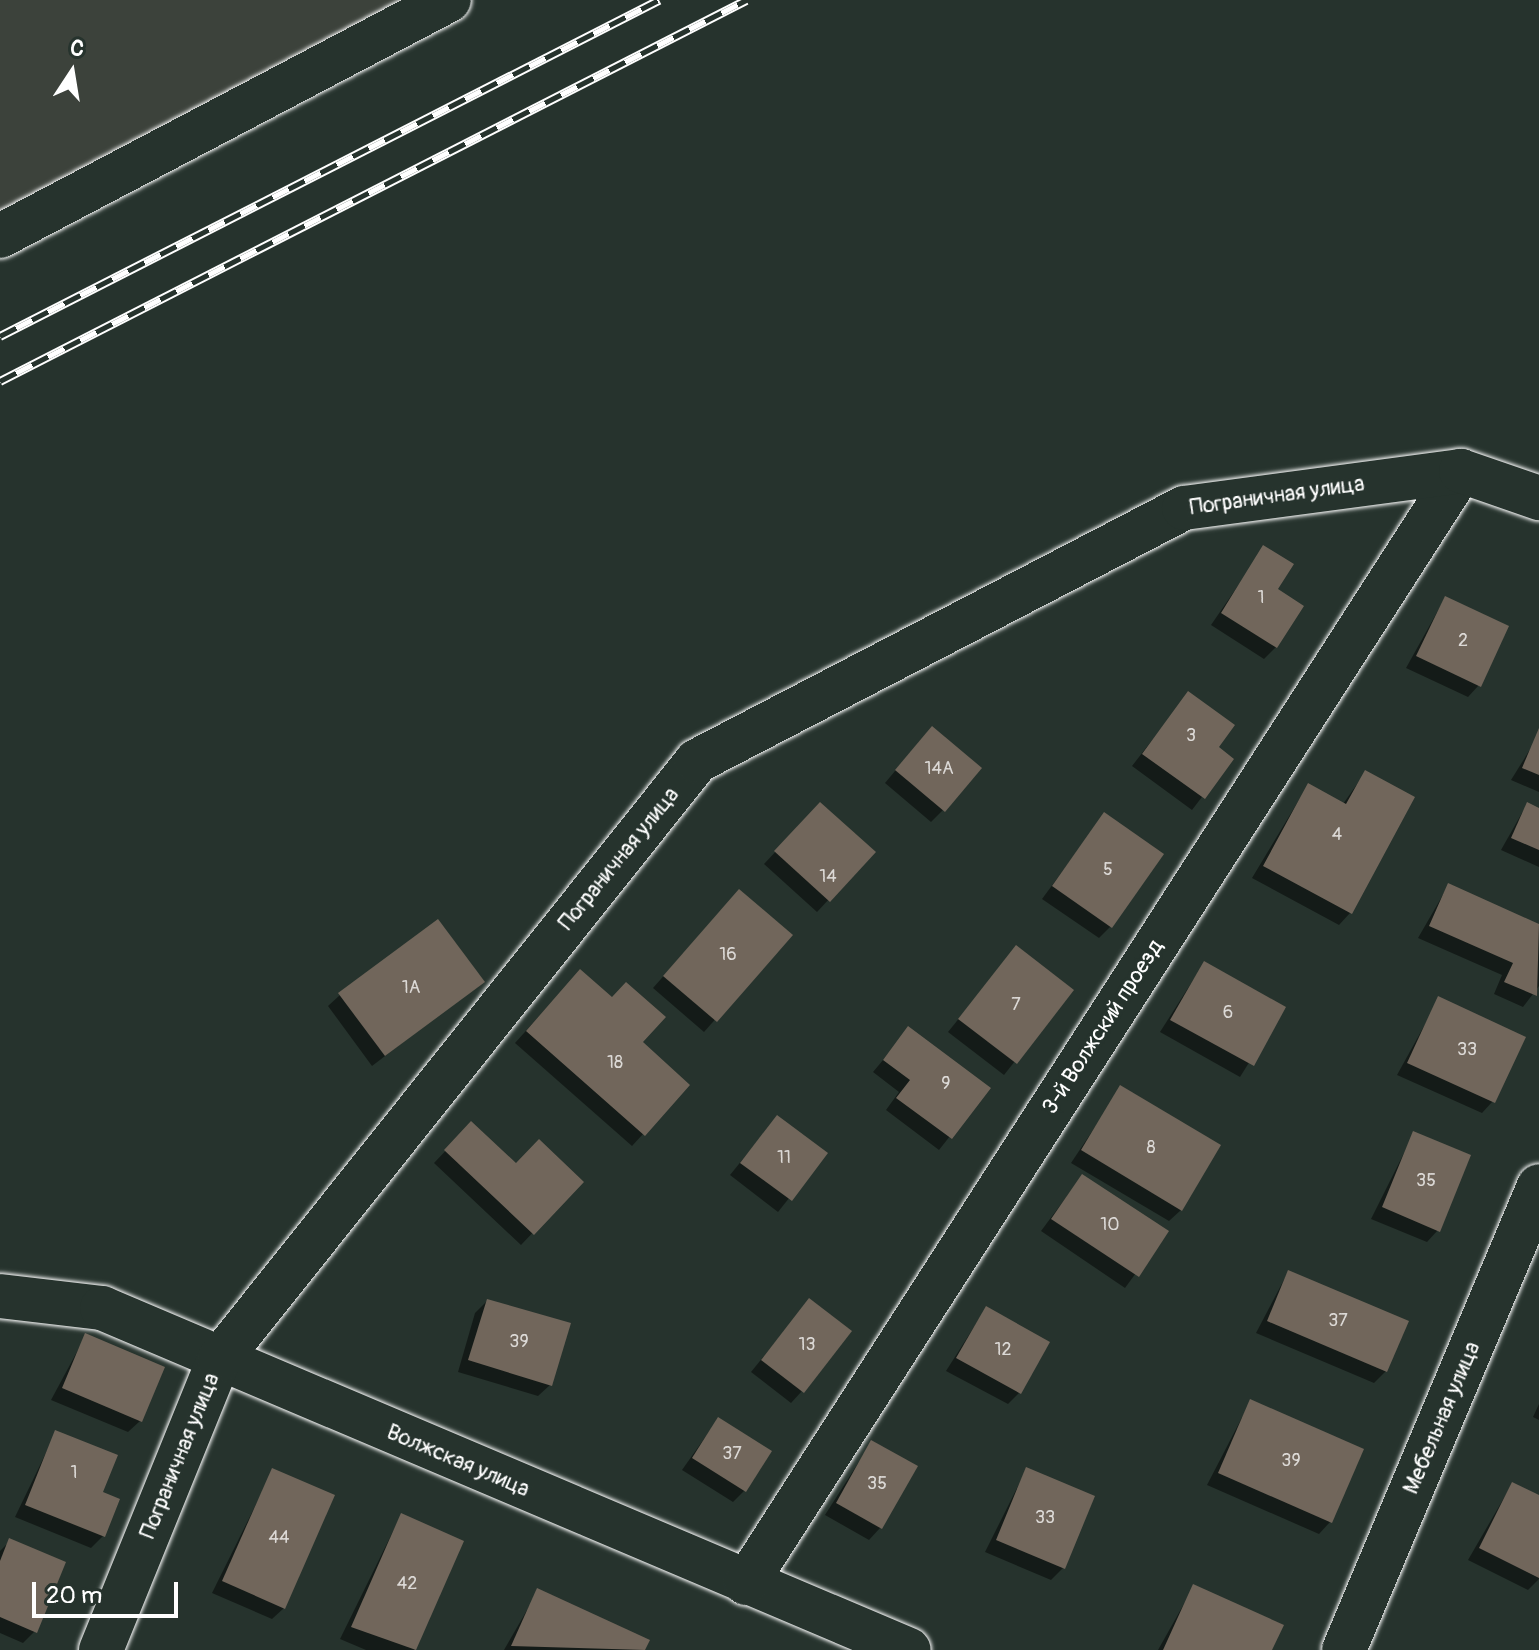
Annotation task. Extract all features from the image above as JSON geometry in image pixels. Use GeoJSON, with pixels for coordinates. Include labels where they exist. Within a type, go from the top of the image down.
{"type":"FeatureCollection","features":[{"type":"Feature","properties":{"kind":"street"},"geometry":{"type":"LineString","coordinates":[[0,236],[449,0]]}},
{"type":"Feature","properties":{"kind":"street"},"geometry":{"type":"LineString","coordinates":[[1461,471],[1539,498]]}},
{"type":"Feature","properties":{"kind":"street","name":"Пограничная улица"},"geometry":{"type":"LineString","coordinates":[[101,1650],[219,1360],[697,761],[1184,508],[1461,471]]}},
{"type":"Feature","properties":{"kind":"street","name":"3-й Волжский проезд"},"geometry":{"type":"LineString","coordinates":[[746,1583],[1461,471]]}},
{"type":"Feature","properties":{"kind":"street","name":"Мебельная улица"},"geometry":{"type":"LineString","coordinates":[[1344,1650],[1539,1186]]}},
{"type":"Feature","properties":{"kind":"street","name":"Волжская улица"},"geometry":{"type":"LineString","coordinates":[[0,1296],[102,1308],[909,1650]]}},
{"type":"Feature","properties":{"kind":"shaded area"},"geometry":{"type":"Polygon","coordinates":[[[0,0],[449,0],[0,236],[0,0]]]}},
{"type":"Feature","properties":{"kind":"building"},"geometry":{"type":"Polygon","coordinates":[[[1263,545],[1294,564],[1278,589],[1304,606],[1277,648],[1221,613],[1263,545]]]}},
{"type":"Feature","properties":{"kind":"building"},"geometry":{"type":"Polygon","coordinates":[[[1445,596],[1509,626],[1481,687],[1416,656],[1445,596]]]}},
{"type":"Feature","properties":{"kind":"building"},"geometry":{"type":"Polygon","coordinates":[[[1188,691],[1235,725],[1219,747],[1234,759],[1205,799],[1142,754],[1188,691]]]}},
{"type":"Feature","properties":{"kind":"building"},"geometry":{"type":"Polygon","coordinates":[[[932,726],[982,768],[945,812],[895,770],[932,726]]]}},
{"type":"Feature","properties":{"kind":"building"},"geometry":{"type":"Polygon","coordinates":[[[1539,728],[1539,775],[1522,768],[1539,728]]]}},
{"type":"Feature","properties":{"kind":"building"},"geometry":{"type":"Polygon","coordinates":[[[1365,770],[1415,797],[1352,914],[1263,866],[1308,783],[1346,804],[1365,770]]]}},
{"type":"Feature","properties":{"kind":"building"},"geometry":{"type":"Polygon","coordinates":[[[820,802],[876,852],[830,902],[774,851],[820,802]]]}},
{"type":"Feature","properties":{"kind":"building"},"geometry":{"type":"Polygon","coordinates":[[[1527,802],[1539,808],[1539,850],[1511,838],[1527,802]]]}},
{"type":"Feature","properties":{"kind":"building"},"geometry":{"type":"Polygon","coordinates":[[[1104,812],[1164,854],[1112,928],[1052,886],[1104,812]]]}},
{"type":"Feature","properties":{"kind":"building"},"geometry":{"type":"Polygon","coordinates":[[[1448,883],[1539,924],[1537,996],[1504,982],[1513,963],[1429,926],[1448,883]]]}},
{"type":"Feature","properties":{"kind":"building"},"geometry":{"type":"Polygon","coordinates":[[[739,889],[793,935],[717,1022],[663,976],[739,889]]]}},
{"type":"Feature","properties":{"kind":"building"},"geometry":{"type":"Polygon","coordinates":[[[438,919],[485,982],[385,1056],[338,993],[438,919]]]}},
{"type":"Feature","properties":{"kind":"building"},"geometry":{"type":"Polygon","coordinates":[[[1016,945],[1074,990],[1017,1064],[958,1019],[1016,945]]]}},
{"type":"Feature","properties":{"kind":"building"},"geometry":{"type":"Polygon","coordinates":[[[1204,961],[1286,1007],[1254,1066],[1170,1020],[1204,961]]]}},
{"type":"Feature","properties":{"kind":"building"},"geometry":{"type":"Polygon","coordinates":[[[580,969],[612,997],[626,982],[666,1017],[643,1042],[690,1085],[645,1136],[526,1031],[580,969]]]}},
{"type":"Feature","properties":{"kind":"building"},"geometry":{"type":"Polygon","coordinates":[[[1438,996],[1526,1037],[1495,1103],[1407,1063],[1438,996]]]}},
{"type":"Feature","properties":{"kind":"building"},"geometry":{"type":"Polygon","coordinates":[[[908,1026],[991,1088],[952,1139],[896,1098],[910,1080],[883,1060],[908,1026]]]}},
{"type":"Feature","properties":{"kind":"building"},"geometry":{"type":"Polygon","coordinates":[[[1120,1085],[1221,1145],[1182,1211],[1081,1150],[1120,1085]]]}},
{"type":"Feature","properties":{"kind":"building"},"geometry":{"type":"Polygon","coordinates":[[[777,1115],[828,1153],[792,1201],[740,1163],[777,1115]]]}},
{"type":"Feature","properties":{"kind":"building"},"geometry":{"type":"Polygon","coordinates":[[[471,1121],[516,1163],[539,1139],[584,1182],[534,1235],[444,1150],[471,1121]]]}},
{"type":"Feature","properties":{"kind":"building"},"geometry":{"type":"Polygon","coordinates":[[[1413,1131],[1471,1155],[1440,1232],[1382,1207],[1413,1131]]]}},
{"type":"Feature","properties":{"kind":"building"},"geometry":{"type":"Polygon","coordinates":[[[1082,1174],[1169,1231],[1139,1277],[1051,1219],[1082,1174]]]}},
{"type":"Feature","properties":{"kind":"building"},"geometry":{"type":"Polygon","coordinates":[[[1288,1270],[1409,1321],[1387,1372],[1267,1321],[1288,1270]]]}},
{"type":"Feature","properties":{"kind":"building"},"geometry":{"type":"Polygon","coordinates":[[[809,1298],[852,1331],[804,1393],[761,1360],[809,1298]]]}},
{"type":"Feature","properties":{"kind":"building"},"geometry":{"type":"Polygon","coordinates":[[[487,1299],[571,1323],[552,1386],[468,1360],[487,1299]]]}},
{"type":"Feature","properties":{"kind":"building"},"geometry":{"type":"Polygon","coordinates":[[[986,1306],[1050,1342],[1021,1394],[956,1358],[986,1306]]]}},
{"type":"Feature","properties":{"kind":"building"},"geometry":{"type":"Polygon","coordinates":[[[85,1333],[165,1367],[142,1422],[62,1388],[85,1333]]]}},
{"type":"Feature","properties":{"kind":"building"},"geometry":{"type":"Polygon","coordinates":[[[1250,1399],[1364,1449],[1332,1523],[1218,1473],[1250,1399]]]}},
{"type":"Feature","properties":{"kind":"building"},"geometry":{"type":"Polygon","coordinates":[[[718,1417],[772,1451],[746,1492],[692,1458],[718,1417]]]}},
{"type":"Feature","properties":{"kind":"building"},"geometry":{"type":"Polygon","coordinates":[[[55,1430],[118,1455],[103,1492],[120,1499],[105,1537],[25,1505],[55,1430]]]}},
{"type":"Feature","properties":{"kind":"building"},"geometry":{"type":"Polygon","coordinates":[[[871,1440],[918,1466],[882,1529],[836,1503],[871,1440]]]}},
{"type":"Feature","properties":{"kind":"building"},"geometry":{"type":"Polygon","coordinates":[[[1026,1467],[1095,1496],[1065,1569],[996,1540],[1026,1467]]]}},
{"type":"Feature","properties":{"kind":"building"},"geometry":{"type":"Polygon","coordinates":[[[272,1468],[335,1495],[285,1609],[222,1581],[272,1468]]]}},
{"type":"Feature","properties":{"kind":"building"},"geometry":{"type":"Polygon","coordinates":[[[1512,1482],[1539,1495],[1539,1578],[1479,1548],[1512,1482]]]}},
{"type":"Feature","properties":{"kind":"building"},"geometry":{"type":"Polygon","coordinates":[[[401,1513],[464,1541],[416,1650],[351,1627],[401,1513]]]}},
{"type":"Feature","properties":{"kind":"building"},"geometry":{"type":"Polygon","coordinates":[[[9,1538],[66,1562],[37,1633],[0,1617],[0,1561],[9,1538]]]}},
{"type":"Feature","properties":{"kind":"building"},"geometry":{"type":"Polygon","coordinates":[[[1193,1584],[1284,1625],[1272,1650],[1163,1650],[1193,1584]]]}},
{"type":"Feature","properties":{"kind":"building"},"geometry":{"type":"Polygon","coordinates":[[[537,1588],[650,1640],[645,1650],[511,1646],[537,1588]]]}},
{"type":"Feature","properties":{"kind":"railway"},"geometry":{"type":"LineString","coordinates":[[0,336],[659,0]]}},
{"type":"Feature","properties":{"kind":"railway"},"geometry":{"type":"LineString","coordinates":[[0,381],[746,0]]}}]}
